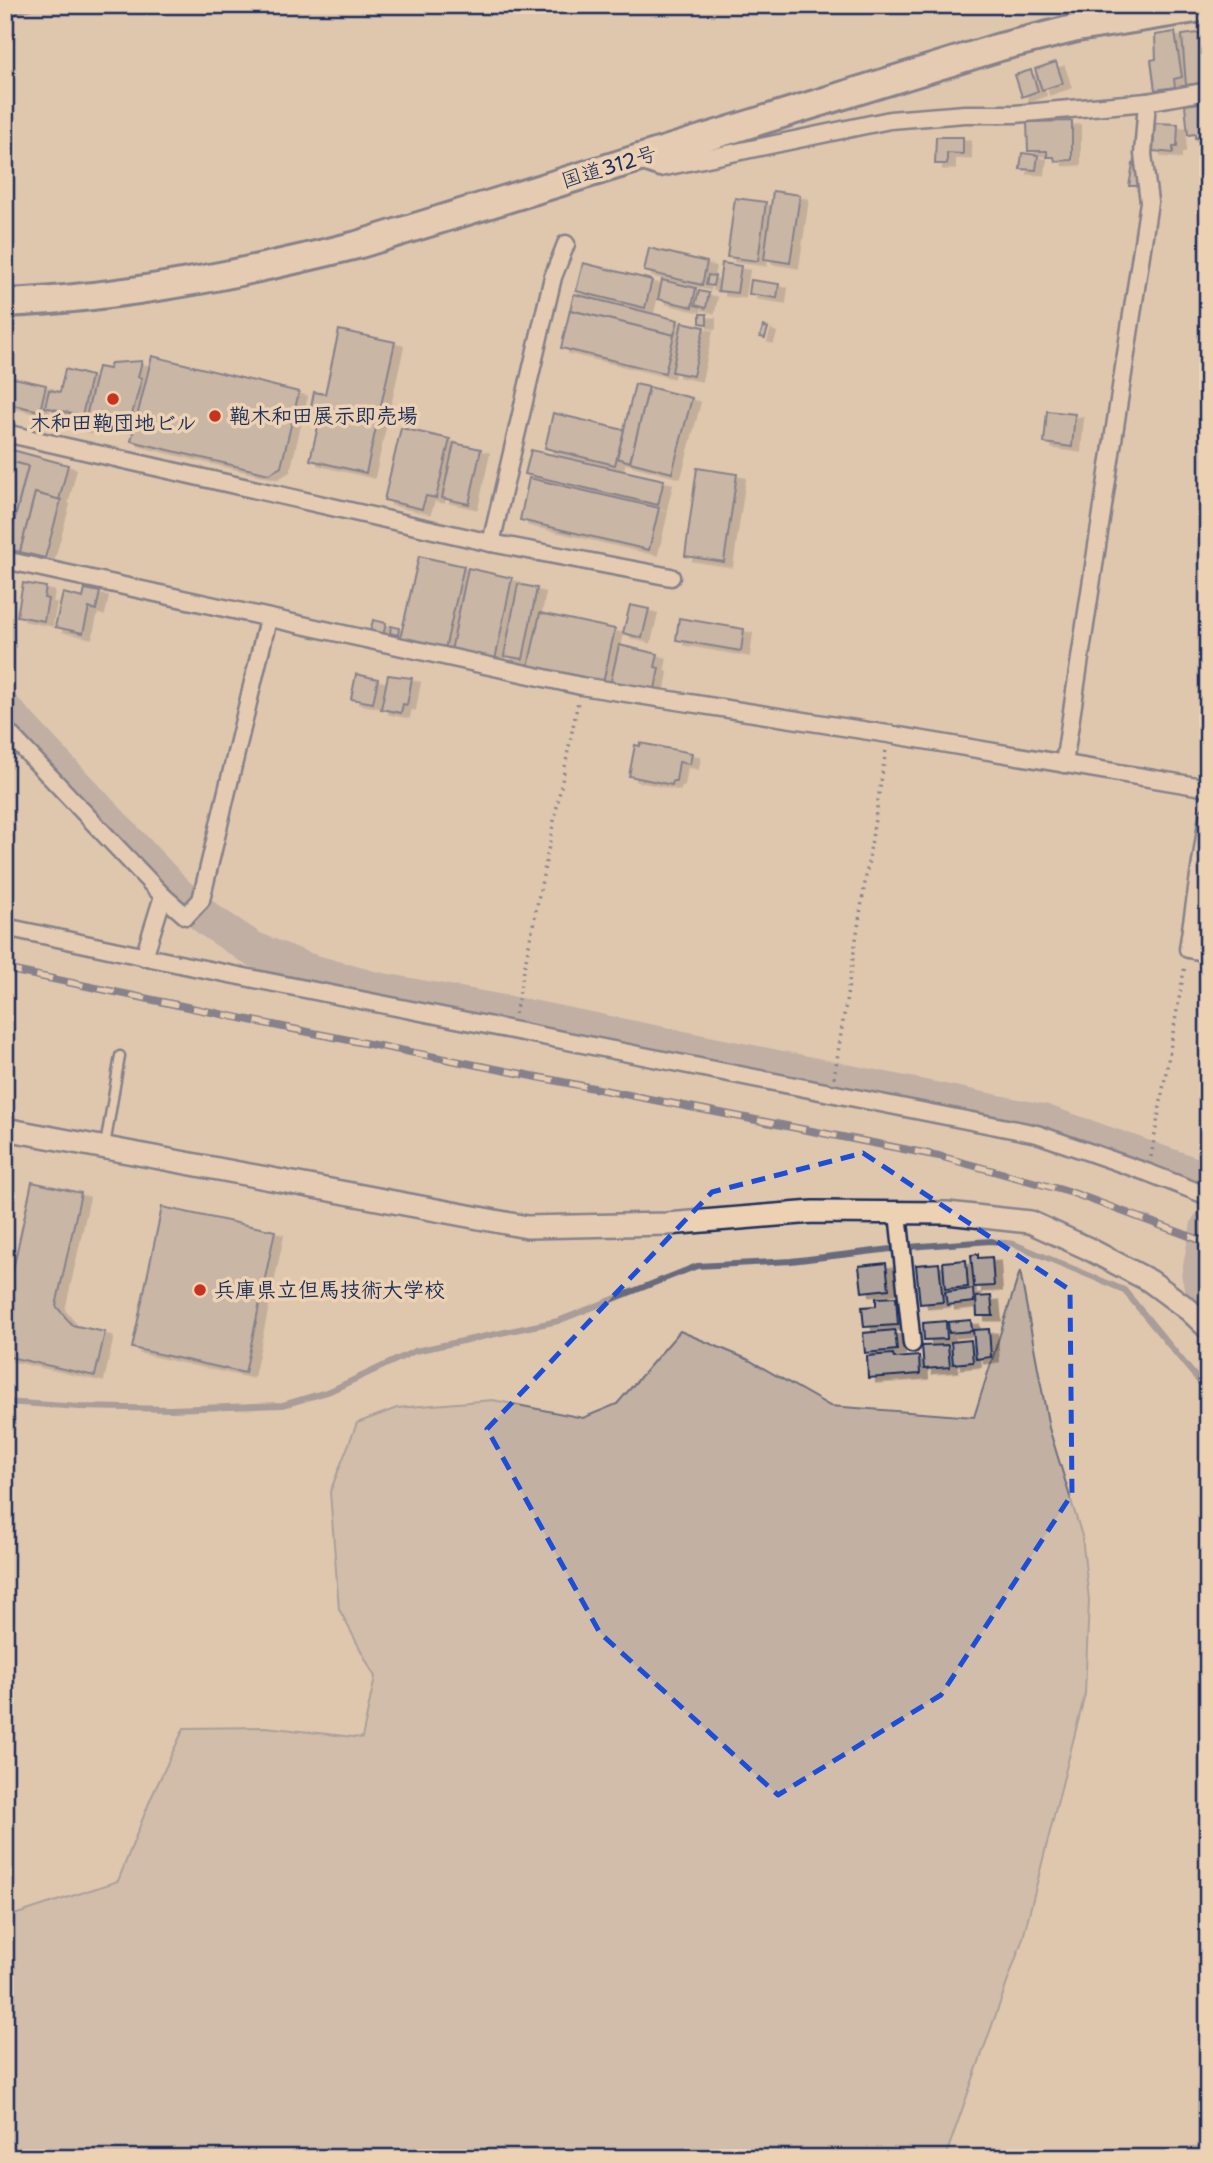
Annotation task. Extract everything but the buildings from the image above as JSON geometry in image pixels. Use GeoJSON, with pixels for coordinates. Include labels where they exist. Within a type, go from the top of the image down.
{"type":"FeatureCollection","features":[{"type":"Feature","properties":{"kind":"highway","name":"国道312号"},"geometry":{"type":"LineString","coordinates":[[5,303],[59,301],[136,291],[276,265],[357,245],[1000,47],[1077,28],[1208,6]]}},
{"type":"Feature","properties":{"kind":"street"},"geometry":{"type":"LineString","coordinates":[[636,159],[660,168],[890,120],[965,114],[1015,114],[1147,102],[1208,91]]}},
{"type":"Feature","properties":{"kind":"street"},"geometry":{"type":"LineString","coordinates":[[1064,764],[1149,202],[1143,154],[1147,102]]}},
{"type":"Feature","properties":{"kind":"street"},"geometry":{"type":"LineString","coordinates":[[491,543],[553,277],[566,244]]}},
{"type":"Feature","properties":{"kind":"street"},"geometry":{"type":"LineString","coordinates":[[5,433],[491,543],[671,577]]}},
{"type":"Feature","properties":{"kind":"street"},"geometry":{"type":"LineString","coordinates":[[5,560],[582,687],[888,734],[1208,788]]}},
{"type":"Feature","properties":{"kind":"street"},"geometry":{"type":"LineString","coordinates":[[5,729],[163,896],[186,916],[201,900],[268,619]]}},
{"type":"Feature","properties":{"kind":"street"},"geometry":{"type":"LineString","coordinates":[[1208,816],[1188,949],[1208,953]]}},
{"type":"Feature","properties":{"kind":"street"},"geometry":{"type":"LineString","coordinates":[[144,957],[163,896]]}},
{"type":"Feature","properties":{"kind":"street"},"geometry":{"type":"LineString","coordinates":[[5,928],[1037,1135],[1208,1196]]}},
{"type":"Feature","properties":{"kind":"street"},"geometry":{"type":"LineString","coordinates":[[5,1129],[527,1227],[667,1224],[813,1212],[947,1213],[1030,1222],[1150,1281],[1208,1328]]}},
{"type":"Feature","properties":{"kind":"street"},"geometry":{"type":"LineString","coordinates":[[898,1213],[912,1344]]}},
{"type":"Feature","properties":{"kind":"lane"},"geometry":{"type":"LineString","coordinates":[[104,1148],[120,1056]]}},
{"type":"Feature","properties":{"kind":"path"},"geometry":{"type":"LineString","coordinates":[[517,1006],[582,687]]}},
{"type":"Feature","properties":{"kind":"path"},"geometry":{"type":"LineString","coordinates":[[835,1071],[888,734]]}},
{"type":"Feature","properties":{"kind":"path"},"geometry":{"type":"LineString","coordinates":[[1152,1152],[1188,949]]}},
{"type":"Feature","properties":{"kind":"highlighted area"},"geometry":{"type":"Polygon","coordinates":[[[863,1153],[1070,1290],[1072,1494],[941,1695],[778,1795],[600,1633],[487,1429],[712,1192],[863,1153]]]}},
{"type":"Feature","properties":{"kind":"shaded area"},"geometry":{"type":"Polygon","coordinates":[[[5,5],[44,5],[5,17],[5,5]]]}},
{"type":"Feature","properties":{"kind":"shaded area"},"geometry":{"type":"Polygon","coordinates":[[[1020,1271],[1049,1428],[1082,1536],[1089,1600],[1085,1694],[1023,1938],[945,2158],[5,2158],[5,1918],[118,1881],[151,1798],[184,1728],[266,1727],[362,1738],[375,1677],[339,1609],[330,1492],[357,1423],[397,1408],[493,1400],[583,1418],[617,1404],[680,1331],[747,1359],[830,1406],[974,1417],[1020,1271]]]}},
{"type":"Feature","properties":{"kind":"waterway"},"geometry":{"type":"LineString","coordinates":[[5,710],[176,893],[209,920],[253,949],[306,970],[374,989],[533,1018],[1044,1122],[1192,1174]]}},
{"type":"Feature","properties":{"kind":"waterway"},"geometry":{"type":"LineString","coordinates":[[1208,1227],[1199,1275],[1202,1287],[1208,1290]]}},
{"type":"Feature","properties":{"kind":"waterway"},"geometry":{"type":"LineString","coordinates":[[5,1402],[170,1409],[283,1405],[330,1391],[415,1351],[558,1321],[697,1266],[791,1261],[908,1247],[991,1241],[1014,1244],[1124,1290],[1208,1392]]}},
{"type":"Feature","properties":{"kind":"railway"},"geometry":{"type":"LineString","coordinates":[[5,969],[288,1028],[939,1156],[1073,1193],[1208,1243]]}},
{"type":"Feature","properties":{"kind":"place","name":"木和田鞄団地ビル"},"geometry":{"type":"Point","coordinates":[113,399]}},
{"type":"Feature","properties":{"kind":"place","name":"鞄木和田展示即売場"},"geometry":{"type":"Point","coordinates":[215,416]}},
{"type":"Feature","properties":{"kind":"place","name":"兵庫県立但馬技術大学校"},"geometry":{"type":"Point","coordinates":[200,1290]}}]}
